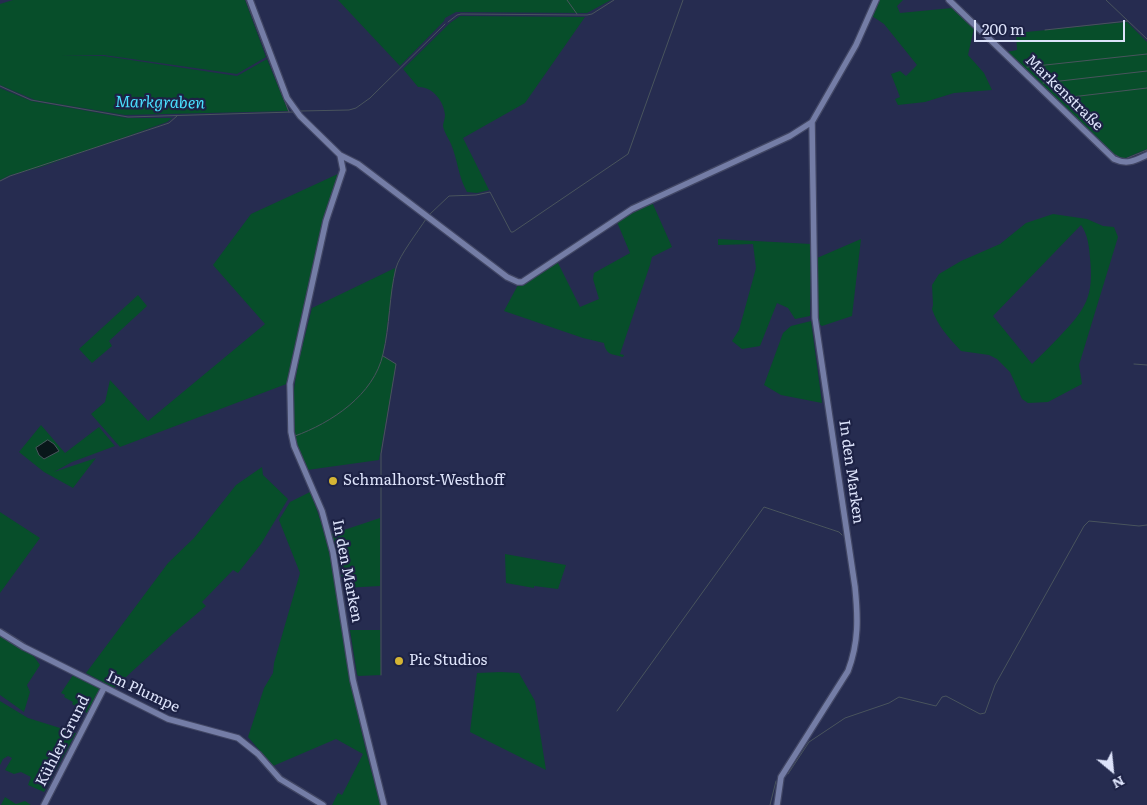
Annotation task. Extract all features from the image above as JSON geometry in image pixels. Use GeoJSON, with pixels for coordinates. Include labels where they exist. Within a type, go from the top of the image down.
{"type":"FeatureCollection","features":[{"type":"Feature","properties":{"kind":"street"},"geometry":{"type":"LineString","coordinates":[[250,0],[287,98],[300,116],[340,155],[358,164],[508,277],[518,282],[522,282],[632,209],[790,136],[812,122],[856,45],[876,0]]}},
{"type":"Feature","properties":{"kind":"street","name":"Markenstraße"},"geometry":{"type":"LineString","coordinates":[[949,0],[1114,158],[1122,163],[1134,161],[1147,155]]}},
{"type":"Feature","properties":{"kind":"street","name":"In den Marken"},"geometry":{"type":"LineString","coordinates":[[777,805],[781,776],[848,670],[858,628],[855,587],[816,318],[812,122]]}},
{"type":"Feature","properties":{"kind":"street","name":"In den Marken"},"geometry":{"type":"LineString","coordinates":[[340,155],[343,170],[326,221],[290,384],[291,432],[294,446],[322,511],[333,552],[353,680],[384,805]]}},
{"type":"Feature","properties":{"kind":"street"},"geometry":{"type":"LineString","coordinates":[[343,170],[358,164]]}},
{"type":"Feature","properties":{"kind":"street","name":"Im Plumpe"},"geometry":{"type":"LineString","coordinates":[[0,632],[24,647],[168,719],[238,738],[258,754],[280,779],[323,805]]}},
{"type":"Feature","properties":{"kind":"street","name":"Kühler Grund"},"geometry":{"type":"LineString","coordinates":[[44,805],[104,688]]}},
{"type":"Feature","properties":{"kind":"green space"},"geometry":{"type":"Polygon","coordinates":[[[13,0],[245,0],[266,57],[237,74],[104,55],[61,55],[104,56],[237,76],[267,59],[288,111],[125,115],[35,100],[0,85],[0,4],[13,0]]]}},
{"type":"Feature","properties":{"kind":"green space"},"geometry":{"type":"Polygon","coordinates":[[[338,0],[611,0],[587,13],[456,12],[445,18],[400,66],[338,0]]]}},
{"type":"Feature","properties":{"kind":"green space"},"geometry":{"type":"Polygon","coordinates":[[[879,0],[903,0],[897,6],[900,13],[952,8],[974,28],[968,55],[984,73],[992,90],[954,93],[925,102],[898,105],[895,99],[900,97],[891,74],[900,71],[906,76],[917,65],[884,24],[872,16],[879,0]]]}},
{"type":"Feature","properties":{"kind":"green space"},"geometry":{"type":"Polygon","coordinates":[[[460,16],[585,17],[525,103],[463,138],[489,190],[477,193],[467,192],[464,186],[443,125],[445,115],[440,100],[428,89],[418,87],[403,69],[450,23],[460,16]]]}},
{"type":"Feature","properties":{"kind":"green space"},"geometry":{"type":"Polygon","coordinates":[[[1127,22],[1147,42],[1147,149],[1123,159],[1114,155],[1007,52],[1017,50],[1016,33],[1127,22]]]}},
{"type":"Feature","properties":{"kind":"green space"},"geometry":{"type":"Polygon","coordinates":[[[0,88],[31,101],[127,118],[172,118],[167,122],[0,180],[0,88]]]}},
{"type":"Feature","properties":{"kind":"green space"},"geometry":{"type":"Polygon","coordinates":[[[340,173],[289,383],[120,447],[91,414],[105,402],[110,380],[148,421],[265,324],[213,265],[251,214],[340,173]]]}},
{"type":"Feature","properties":{"kind":"green space"},"geometry":{"type":"Polygon","coordinates":[[[652,202],[672,247],[652,257],[620,354],[624,355],[623,357],[608,352],[604,343],[583,338],[504,311],[519,283],[557,261],[580,307],[599,299],[593,279],[594,273],[630,253],[617,222],[652,202]]]}},
{"type":"Feature","properties":{"kind":"green space"},"geometry":{"type":"Polygon","coordinates":[[[1053,214],[1087,219],[1103,226],[1114,227],[1118,237],[1079,365],[1082,384],[1048,402],[1028,403],[1022,399],[1010,372],[997,359],[989,355],[961,351],[940,326],[932,309],[932,285],[939,274],[961,261],[1000,244],[1026,223],[1053,214]],[[1081,225],[993,316],[1032,364],[1076,318],[1086,301],[1091,282],[1091,271],[1089,245],[1081,225]]]}},
{"type":"Feature","properties":{"kind":"green space"},"geometry":{"type":"Polygon","coordinates":[[[718,239],[811,244],[810,316],[795,319],[788,308],[777,303],[760,346],[742,349],[732,341],[739,330],[756,268],[753,244],[718,245],[718,239]]]}},
{"type":"Feature","properties":{"kind":"green space"},"geometry":{"type":"Polygon","coordinates":[[[861,239],[852,316],[822,326],[818,323],[817,316],[817,258],[861,239]]]}},
{"type":"Feature","properties":{"kind":"green space"},"geometry":{"type":"Polygon","coordinates":[[[395,268],[383,356],[396,364],[379,460],[307,470],[294,430],[293,410],[297,369],[312,308],[395,268]]]}},
{"type":"Feature","properties":{"kind":"green space"},"geometry":{"type":"Polygon","coordinates":[[[138,295],[147,306],[109,341],[112,346],[92,363],[79,349],[138,295]]]}},
{"type":"Feature","properties":{"kind":"green space"},"geometry":{"type":"Polygon","coordinates":[[[811,321],[822,403],[781,395],[764,385],[783,333],[791,326],[811,321]]]}},
{"type":"Feature","properties":{"kind":"green space"},"geometry":{"type":"Polygon","coordinates":[[[41,425],[65,453],[99,427],[115,446],[72,462],[54,472],[96,458],[73,488],[44,472],[19,452],[41,425]]]}},
{"type":"Feature","properties":{"kind":"green space"},"geometry":{"type":"Polygon","coordinates":[[[262,467],[263,475],[288,499],[261,544],[238,573],[233,570],[202,602],[206,606],[114,688],[86,673],[168,563],[194,538],[236,485],[262,467]]]}},
{"type":"Feature","properties":{"kind":"green space"},"geometry":{"type":"Polygon","coordinates":[[[310,492],[318,512],[329,552],[357,712],[381,805],[332,805],[338,793],[342,795],[363,754],[336,739],[273,766],[248,737],[264,688],[273,673],[274,663],[300,573],[279,520],[290,502],[310,492]]]}},
{"type":"Feature","properties":{"kind":"green space"},"geometry":{"type":"Polygon","coordinates":[[[0,512],[40,538],[0,593],[0,512]]]}},
{"type":"Feature","properties":{"kind":"green space"},"geometry":{"type":"Polygon","coordinates":[[[380,518],[380,586],[344,588],[332,534],[380,518]]]}},
{"type":"Feature","properties":{"kind":"green space"},"geometry":{"type":"Polygon","coordinates":[[[505,554],[566,565],[558,589],[534,586],[534,588],[506,583],[505,554]]]}},
{"type":"Feature","properties":{"kind":"green space"},"geometry":{"type":"Polygon","coordinates":[[[350,630],[380,630],[381,675],[358,676],[350,630]]]}},
{"type":"Feature","properties":{"kind":"green space"},"geometry":{"type":"Polygon","coordinates":[[[0,635],[33,655],[40,665],[27,685],[30,692],[24,712],[0,695],[0,635]]]}},
{"type":"Feature","properties":{"kind":"green space"},"geometry":{"type":"Polygon","coordinates":[[[477,673],[519,673],[535,701],[546,770],[470,732],[477,673]]]}},
{"type":"Feature","properties":{"kind":"green space"},"geometry":{"type":"Polygon","coordinates":[[[73,675],[99,688],[99,692],[87,713],[72,704],[73,702],[61,693],[73,675]]]}},
{"type":"Feature","properties":{"kind":"green space"},"geometry":{"type":"Polygon","coordinates":[[[0,701],[28,718],[76,733],[44,792],[28,785],[31,777],[21,772],[14,774],[5,770],[12,758],[8,756],[3,759],[0,765],[0,701]]]}},
{"type":"Feature","properties":{"kind":"green space"},"geometry":{"type":"Polygon","coordinates":[[[5,797],[16,804],[25,801],[31,805],[1,805],[5,797]]]}},
{"type":"Feature","properties":{"kind":"shaded area"},"geometry":{"type":"Polygon","coordinates":[[[48,440],[59,451],[44,459],[39,455],[36,448],[48,440]]]}},
{"type":"Feature","properties":{"kind":"waterway"},"geometry":{"type":"LineString","coordinates":[[246,0],[289,112]]}},
{"type":"Feature","properties":{"kind":"waterway"},"geometry":{"type":"LineString","coordinates":[[567,0],[577,14]]}},
{"type":"Feature","properties":{"kind":"waterway","name":"Markgraben"},"geometry":{"type":"LineString","coordinates":[[448,22],[461,14],[587,15],[592,14],[614,0]]}},
{"type":"Feature","properties":{"kind":"waterway"},"geometry":{"type":"LineString","coordinates":[[430,214],[449,196],[476,195],[490,192],[511,232],[513,232],[628,154],[683,0]]}},
{"type":"Feature","properties":{"kind":"waterway"},"geometry":{"type":"LineString","coordinates":[[1106,0],[1147,39]]}},
{"type":"Feature","properties":{"kind":"waterway"},"geometry":{"type":"LineString","coordinates":[[1045,30],[1128,21]]}},
{"type":"Feature","properties":{"kind":"waterway","name":"Markgraben"},"geometry":{"type":"LineString","coordinates":[[301,111],[349,110],[356,108],[370,98],[445,24]]}},
{"type":"Feature","properties":{"kind":"waterway"},"geometry":{"type":"LineString","coordinates":[[1027,67],[1147,54]]}},
{"type":"Feature","properties":{"kind":"waterway"},"geometry":{"type":"LineString","coordinates":[[1043,83],[1147,71]]}},
{"type":"Feature","properties":{"kind":"waterway","name":"Markgraben"},"geometry":{"type":"LineString","coordinates":[[0,86],[31,100],[128,117],[293,112]]}},
{"type":"Feature","properties":{"kind":"waterway"},"geometry":{"type":"LineString","coordinates":[[1063,98],[1147,88]]}},
{"type":"Feature","properties":{"kind":"waterway"},"geometry":{"type":"LineString","coordinates":[[0,181],[169,123],[177,116]]}},
{"type":"Feature","properties":{"kind":"waterway"},"geometry":{"type":"LineString","coordinates":[[1125,159],[1147,150]]}},
{"type":"Feature","properties":{"kind":"waterway"},"geometry":{"type":"LineString","coordinates":[[1116,155],[1121,159]]}},
{"type":"Feature","properties":{"kind":"waterway"},"geometry":{"type":"LineString","coordinates":[[295,436],[323,423],[349,406],[371,382],[383,354],[396,268],[405,250],[426,219]]}},
{"type":"Feature","properties":{"kind":"waterway"},"geometry":{"type":"LineString","coordinates":[[381,675],[381,454],[396,364],[383,356]]}},
{"type":"Feature","properties":{"kind":"waterway"},"geometry":{"type":"LineString","coordinates":[[1134,364],[1147,365]]}},
{"type":"Feature","properties":{"kind":"waterway"},"geometry":{"type":"LineString","coordinates":[[617,711],[764,507],[839,532],[842,535]]}},
{"type":"Feature","properties":{"kind":"waterway"},"geometry":{"type":"LineString","coordinates":[[788,774],[809,742],[845,718],[889,703],[899,697],[936,706],[942,697],[946,696],[980,714],[985,713],[995,685],[1084,526],[1089,521],[1139,526],[1147,525]]}},
{"type":"Feature","properties":{"kind":"waterway"},"geometry":{"type":"LineString","coordinates":[[770,805],[776,781]]}},
{"type":"Feature","properties":{"kind":"place","name":"Schmalhorst-Westhoff"},"geometry":{"type":"Point","coordinates":[333,481]}},
{"type":"Feature","properties":{"kind":"place","name":"Pic Studios"},"geometry":{"type":"Point","coordinates":[399,661]}}]}
